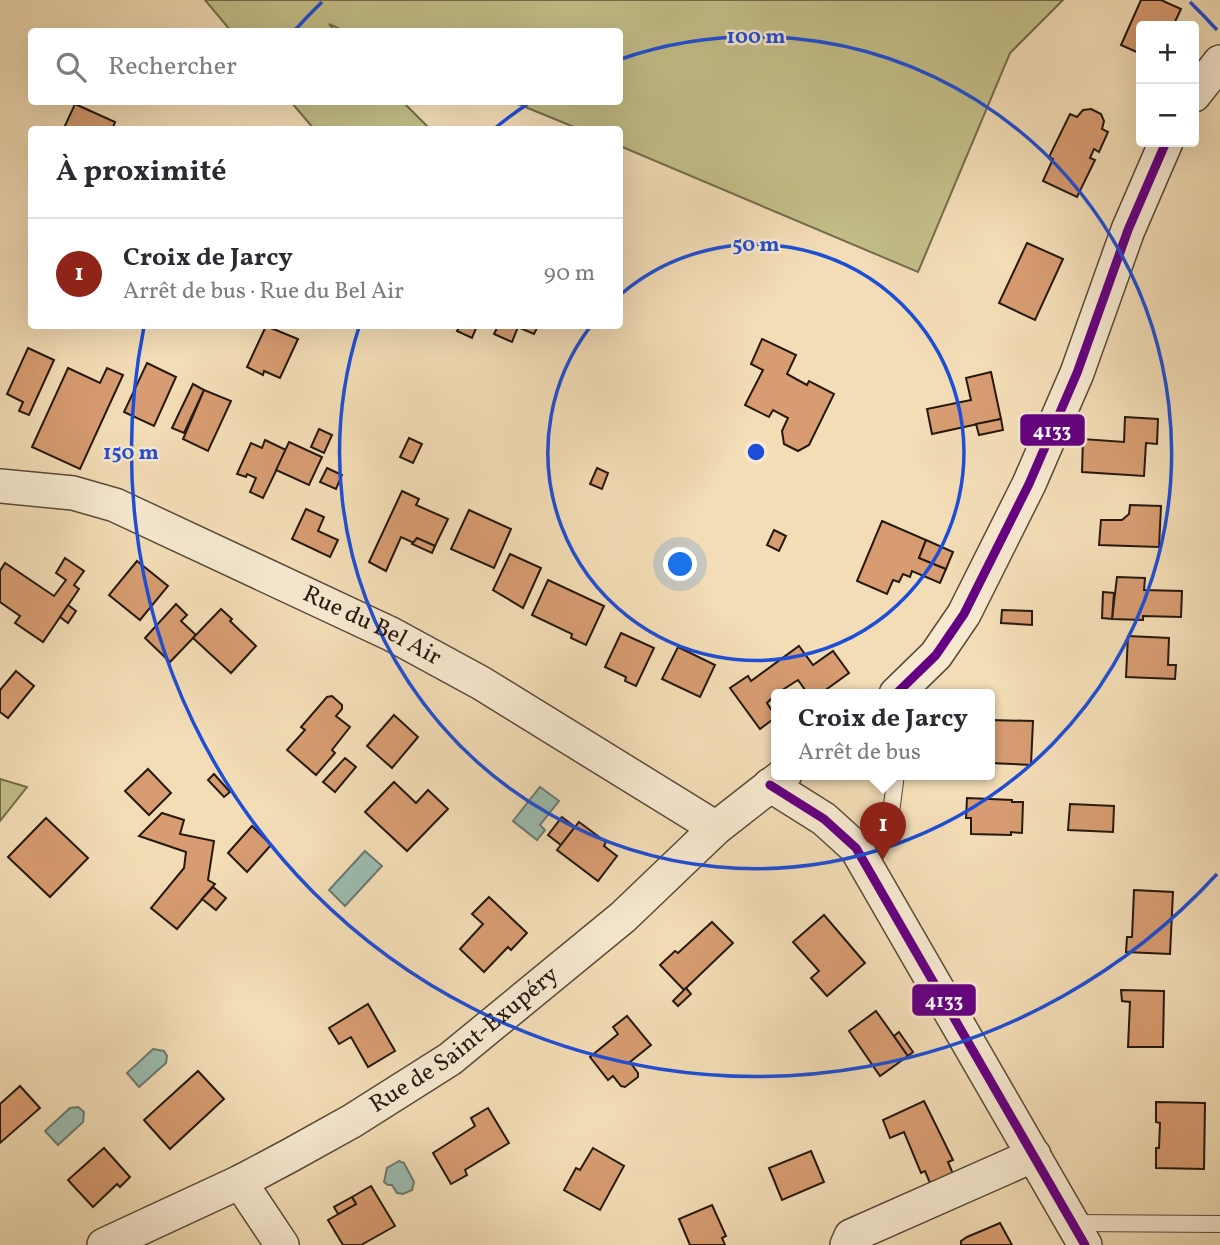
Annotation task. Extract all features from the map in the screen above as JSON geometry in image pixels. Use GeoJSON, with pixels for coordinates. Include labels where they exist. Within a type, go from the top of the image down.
{"type":"FeatureCollection","features":[{"type":"Feature","properties":{"kind":"street"},"geometry":{"type":"LineString","coordinates":[[1199,89],[1220,62]]}},
{"type":"Feature","properties":{"kind":"street"},"geometry":{"type":"LineString","coordinates":[[904,689],[936,655],[964,614],[1029,484],[1077,373],[1128,230],[1164,147]]}},
{"type":"Feature","properties":{"kind":"street","name":"Rue du Bel Air"},"geometry":{"type":"LineString","coordinates":[[0,486],[73,493],[115,505],[379,628],[481,682],[716,828]]}},
{"type":"Feature","properties":{"kind":"street"},"geometry":{"type":"LineString","coordinates":[[778,780],[856,848],[1079,1234]]}},
{"type":"Feature","properties":{"kind":"street","name":"Rue de Saint-Exupéry"},"geometry":{"type":"LineString","coordinates":[[104,1245],[240,1182],[352,1121],[450,1059],[624,917],[716,828],[778,780]]}},
{"type":"Feature","properties":{"kind":"street"},"geometry":{"type":"LineString","coordinates":[[847,1245],[851,1236],[1034,1155]]}},
{"type":"Feature","properties":{"kind":"street"},"geometry":{"type":"LineString","coordinates":[[240,1182],[282,1245]]}},
{"type":"Feature","properties":{"kind":"lane"},"geometry":{"type":"LineString","coordinates":[[890,820],[894,780]]}},
{"type":"Feature","properties":{"kind":"lane"},"geometry":{"type":"LineString","coordinates":[[1079,1234],[1220,1224]]}},
{"type":"Feature","properties":{"kind":"shaded area"},"geometry":{"type":"Polygon","coordinates":[[[205,0],[1063,0],[1010,53],[918,272],[623,147],[623,126],[572,126],[520,105],[623,105],[623,28],[338,28],[329,24],[332,28],[228,28],[205,0]]]}},
{"type":"Feature","properties":{"kind":"shaded area"},"geometry":{"type":"Polygon","coordinates":[[[294,105],[406,105],[427,126],[311,126],[294,105]]]}},
{"type":"Feature","properties":{"kind":"shaded area"},"geometry":{"type":"Polygon","coordinates":[[[0,779],[27,787],[0,821],[0,779]]]}},
{"type":"Feature","properties":{"kind":"shaded area"},"geometry":{"type":"Polygon","coordinates":[[[540,787],[559,801],[540,825],[545,830],[537,840],[513,821],[540,787]]]}},
{"type":"Feature","properties":{"kind":"shaded area"},"geometry":{"type":"Polygon","coordinates":[[[365,851],[382,866],[345,906],[329,890],[365,851]]]}},
{"type":"Feature","properties":{"kind":"shaded area"},"geometry":{"type":"Polygon","coordinates":[[[153,1049],[164,1051],[167,1056],[166,1063],[139,1087],[127,1073],[153,1049]]]}},
{"type":"Feature","properties":{"kind":"shaded area"},"geometry":{"type":"Polygon","coordinates":[[[78,1107],[84,1112],[83,1122],[58,1145],[45,1131],[70,1108],[78,1107]]]}},
{"type":"Feature","properties":{"kind":"shaded area"},"geometry":{"type":"Polygon","coordinates":[[[399,1161],[404,1163],[414,1182],[412,1190],[403,1194],[397,1193],[392,1185],[384,1182],[387,1168],[399,1161]]]}},
{"type":"Feature","properties":{"kind":"building"},"geometry":{"type":"Polygon","coordinates":[[[1141,0],[1161,0],[1181,9],[1175,21],[1136,21],[1136,52],[1121,45],[1141,0]]]}},
{"type":"Feature","properties":{"kind":"building"},"geometry":{"type":"Polygon","coordinates":[[[75,105],[115,122],[114,126],[65,126],[75,105]]]}},
{"type":"Feature","properties":{"kind":"building"},"geometry":{"type":"Polygon","coordinates":[[[1091,109],[1101,114],[1104,121],[1102,129],[1108,132],[1099,152],[1094,149],[1090,158],[1095,160],[1077,197],[1043,181],[1053,159],[1049,157],[1070,114],[1077,117],[1083,110],[1091,109]]]}},
{"type":"Feature","properties":{"kind":"building"},"geometry":{"type":"Polygon","coordinates":[[[1027,243],[1063,259],[1035,320],[999,303],[1027,243]]]}},
{"type":"Feature","properties":{"kind":"building"},"geometry":{"type":"Polygon","coordinates":[[[265,329],[273,329],[298,339],[280,378],[264,371],[263,375],[247,367],[265,329]]]}},
{"type":"Feature","properties":{"kind":"building"},"geometry":{"type":"Polygon","coordinates":[[[458,329],[476,329],[472,338],[457,331],[458,329]]]}},
{"type":"Feature","properties":{"kind":"building"},"geometry":{"type":"Polygon","coordinates":[[[496,329],[517,329],[512,342],[494,334],[496,329]]]}},
{"type":"Feature","properties":{"kind":"building"},"geometry":{"type":"Polygon","coordinates":[[[523,329],[536,329],[534,334],[523,329]]]}},
{"type":"Feature","properties":{"kind":"building"},"geometry":{"type":"Polygon","coordinates":[[[762,339],[796,355],[787,374],[807,385],[809,381],[834,394],[809,445],[798,451],[784,444],[782,431],[788,418],[773,410],[769,417],[745,405],[763,370],[751,364],[762,339]]]}},
{"type":"Feature","properties":{"kind":"building"},"geometry":{"type":"Polygon","coordinates":[[[28,348],[54,360],[29,415],[19,411],[23,402],[7,394],[28,348]]]}},
{"type":"Feature","properties":{"kind":"building"},"geometry":{"type":"Polygon","coordinates":[[[147,363],[176,377],[154,426],[124,412],[147,363]]]}},
{"type":"Feature","properties":{"kind":"building"},"geometry":{"type":"Polygon","coordinates":[[[68,368],[100,383],[107,368],[123,375],[80,469],[32,447],[68,368]]]}},
{"type":"Feature","properties":{"kind":"building"},"geometry":{"type":"Polygon","coordinates":[[[991,372],[1001,419],[932,434],[927,409],[971,400],[966,378],[991,372]]]}},
{"type":"Feature","properties":{"kind":"building"},"geometry":{"type":"Polygon","coordinates":[[[193,384],[204,390],[184,433],[172,428],[193,384]]]}},
{"type":"Feature","properties":{"kind":"building"},"geometry":{"type":"Polygon","coordinates":[[[204,390],[231,401],[208,451],[183,439],[204,390]]]}},
{"type":"Feature","properties":{"kind":"building"},"geometry":{"type":"Polygon","coordinates":[[[1125,417],[1158,419],[1157,444],[1146,443],[1144,476],[1082,472],[1083,439],[1124,442],[1125,417]]]}},
{"type":"Feature","properties":{"kind":"building"},"geometry":{"type":"Polygon","coordinates":[[[1001,419],[1003,430],[979,435],[976,424],[1001,419]]]}},
{"type":"Feature","properties":{"kind":"building"},"geometry":{"type":"Polygon","coordinates":[[[319,429],[332,435],[324,453],[311,447],[319,429]]]}},
{"type":"Feature","properties":{"kind":"building"},"geometry":{"type":"Polygon","coordinates":[[[409,438],[422,444],[413,463],[400,457],[409,438]]]}},
{"type":"Feature","properties":{"kind":"building"},"geometry":{"type":"Polygon","coordinates":[[[265,440],[286,450],[263,498],[250,492],[256,478],[237,474],[251,443],[262,448],[265,440]]]}},
{"type":"Feature","properties":{"kind":"building"},"geometry":{"type":"Polygon","coordinates":[[[289,442],[322,457],[309,485],[276,470],[289,442]]]}},
{"type":"Feature","properties":{"kind":"building"},"geometry":{"type":"Polygon","coordinates":[[[327,468],[342,475],[336,489],[320,482],[327,468]]]}},
{"type":"Feature","properties":{"kind":"building"},"geometry":{"type":"Polygon","coordinates":[[[597,468],[608,473],[602,489],[590,484],[597,468]]]}},
{"type":"Feature","properties":{"kind":"building"},"geometry":{"type":"Polygon","coordinates":[[[402,491],[419,499],[416,505],[448,519],[435,546],[417,538],[414,543],[401,537],[386,571],[369,562],[402,491]]]}},
{"type":"Feature","properties":{"kind":"building"},"geometry":{"type":"Polygon","coordinates":[[[1130,505],[1161,506],[1159,547],[1099,545],[1101,520],[1122,520],[1129,514],[1130,505]]]}},
{"type":"Feature","properties":{"kind":"building"},"geometry":{"type":"Polygon","coordinates":[[[306,509],[324,517],[318,531],[338,540],[330,557],[292,539],[306,509]]]}},
{"type":"Feature","properties":{"kind":"building"},"geometry":{"type":"Polygon","coordinates":[[[469,510],[511,529],[494,568],[451,549],[469,510]]]}},
{"type":"Feature","properties":{"kind":"building"},"geometry":{"type":"Polygon","coordinates":[[[882,521],[926,540],[919,558],[946,569],[940,583],[912,571],[910,577],[903,574],[899,582],[893,580],[887,594],[857,581],[882,521]]]}},
{"type":"Feature","properties":{"kind":"building"},"geometry":{"type":"Polygon","coordinates":[[[774,530],[786,536],[779,551],[767,545],[774,530]]]}},
{"type":"Feature","properties":{"kind":"building"},"geometry":{"type":"Polygon","coordinates":[[[417,538],[435,546],[432,553],[412,544],[417,538]]]}},
{"type":"Feature","properties":{"kind":"building"},"geometry":{"type":"Polygon","coordinates":[[[926,540],[953,552],[946,569],[919,558],[926,540]]]}},
{"type":"Feature","properties":{"kind":"building"},"geometry":{"type":"Polygon","coordinates":[[[510,554],[541,568],[523,608],[493,590],[510,554]]]}},
{"type":"Feature","properties":{"kind":"building"},"geometry":{"type":"Polygon","coordinates":[[[65,558],[84,571],[74,585],[79,589],[43,642],[15,623],[20,616],[0,602],[0,571],[5,563],[54,596],[66,580],[56,573],[65,558]]]}},
{"type":"Feature","properties":{"kind":"building"},"geometry":{"type":"Polygon","coordinates":[[[137,561],[168,586],[140,620],[109,595],[137,561]]]}},
{"type":"Feature","properties":{"kind":"building"},"geometry":{"type":"Polygon","coordinates":[[[1117,577],[1145,578],[1144,590],[1182,591],[1181,617],[1143,616],[1143,620],[1112,619],[1117,577]]]}},
{"type":"Feature","properties":{"kind":"building"},"geometry":{"type":"Polygon","coordinates":[[[548,580],[604,606],[586,645],[571,638],[572,634],[532,615],[548,580]]]}},
{"type":"Feature","properties":{"kind":"building"},"geometry":{"type":"Polygon","coordinates":[[[1103,592],[1114,593],[1112,619],[1102,618],[1103,592]]]}},
{"type":"Feature","properties":{"kind":"building"},"geometry":{"type":"Polygon","coordinates":[[[176,604],[187,615],[181,621],[196,635],[170,662],[145,638],[176,604]]]}},
{"type":"Feature","properties":{"kind":"building"},"geometry":{"type":"Polygon","coordinates":[[[68,605],[76,611],[68,623],[60,617],[68,605]]]}},
{"type":"Feature","properties":{"kind":"building"},"geometry":{"type":"Polygon","coordinates":[[[221,609],[256,646],[231,673],[193,638],[221,609]]]}},
{"type":"Feature","properties":{"kind":"building"},"geometry":{"type":"Polygon","coordinates":[[[1002,610],[1032,611],[1032,625],[1001,623],[1002,610]]]}},
{"type":"Feature","properties":{"kind":"building"},"geometry":{"type":"Polygon","coordinates":[[[621,633],[654,648],[636,686],[625,681],[626,677],[605,667],[621,633]]]}},
{"type":"Feature","properties":{"kind":"building"},"geometry":{"type":"Polygon","coordinates":[[[1128,636],[1169,638],[1168,665],[1176,665],[1175,679],[1126,677],[1128,636]]]}},
{"type":"Feature","properties":{"kind":"building"},"geometry":{"type":"Polygon","coordinates":[[[799,646],[813,665],[833,651],[849,673],[827,689],[804,689],[798,680],[784,689],[771,689],[771,699],[767,703],[771,709],[771,721],[760,729],[730,688],[748,676],[751,681],[799,646]]]}},
{"type":"Feature","properties":{"kind":"building"},"geometry":{"type":"Polygon","coordinates":[[[678,647],[715,665],[700,697],[662,679],[678,647]]]}},
{"type":"Feature","properties":{"kind":"building"},"geometry":{"type":"Polygon","coordinates":[[[16,671],[34,686],[8,718],[0,712],[0,690],[16,671]]]}},
{"type":"Feature","properties":{"kind":"building"},"geometry":{"type":"Polygon","coordinates":[[[332,696],[342,705],[336,716],[350,727],[332,750],[335,753],[316,775],[287,750],[305,730],[301,727],[327,697],[332,696]]]}},
{"type":"Feature","properties":{"kind":"building"},"geometry":{"type":"Polygon","coordinates":[[[394,715],[418,737],[392,768],[367,746],[394,715]]]}},
{"type":"Feature","properties":{"kind":"building"},"geometry":{"type":"Polygon","coordinates":[[[995,720],[1033,721],[1031,765],[995,763],[995,720]]]}},
{"type":"Feature","properties":{"kind":"building"},"geometry":{"type":"Polygon","coordinates":[[[345,758],[356,767],[335,792],[323,782],[345,758]]]}},
{"type":"Feature","properties":{"kind":"building"},"geometry":{"type":"Polygon","coordinates":[[[148,769],[171,793],[149,815],[125,791],[148,769]]]}},
{"type":"Feature","properties":{"kind":"building"},"geometry":{"type":"Polygon","coordinates":[[[214,774],[230,792],[224,797],[208,780],[214,774]]]}},
{"type":"Feature","properties":{"kind":"building"},"geometry":{"type":"Polygon","coordinates":[[[394,782],[416,803],[428,790],[448,809],[407,851],[365,812],[394,782]]]}},
{"type":"Feature","properties":{"kind":"building"},"geometry":{"type":"Polygon","coordinates":[[[967,798],[1023,802],[1022,833],[971,834],[971,818],[966,818],[967,798]]]}},
{"type":"Feature","properties":{"kind":"building"},"geometry":{"type":"Polygon","coordinates":[[[1070,804],[1114,806],[1113,832],[1068,830],[1070,804]]]}},
{"type":"Feature","properties":{"kind":"building"},"geometry":{"type":"Polygon","coordinates":[[[162,813],[184,820],[180,834],[214,841],[208,880],[215,884],[177,929],[151,908],[184,868],[186,852],[139,836],[162,813]]]}},
{"type":"Feature","properties":{"kind":"building"},"geometry":{"type":"Polygon","coordinates":[[[562,817],[575,827],[561,845],[548,835],[562,817]]]}},
{"type":"Feature","properties":{"kind":"building"},"geometry":{"type":"Polygon","coordinates":[[[46,818],[88,858],[50,897],[8,857],[46,818]]]}},
{"type":"Feature","properties":{"kind":"building"},"geometry":{"type":"Polygon","coordinates":[[[579,822],[606,842],[604,846],[617,856],[598,881],[557,850],[579,822]]]}},
{"type":"Feature","properties":{"kind":"building"},"geometry":{"type":"Polygon","coordinates":[[[252,826],[271,845],[247,872],[228,853],[252,826]]]}},
{"type":"Feature","properties":{"kind":"building"},"geometry":{"type":"Polygon","coordinates":[[[213,887],[226,898],[216,910],[202,899],[213,887]]]}},
{"type":"Feature","properties":{"kind":"building"},"geometry":{"type":"Polygon","coordinates":[[[1134,890],[1173,892],[1170,954],[1126,952],[1127,937],[1132,937],[1134,890]]]}},
{"type":"Feature","properties":{"kind":"building"},"geometry":{"type":"Polygon","coordinates":[[[489,897],[527,933],[511,950],[508,947],[484,972],[460,949],[483,924],[472,914],[489,897]]]}},
{"type":"Feature","properties":{"kind":"building"},"geometry":{"type":"Polygon","coordinates":[[[824,915],[865,963],[827,996],[811,978],[819,971],[793,942],[824,915]]]}},
{"type":"Feature","properties":{"kind":"building"},"geometry":{"type":"Polygon","coordinates":[[[712,922],[733,943],[684,990],[660,965],[675,951],[678,953],[712,922]]]}},
{"type":"Feature","properties":{"kind":"building"},"geometry":{"type":"Polygon","coordinates":[[[686,988],[691,994],[678,1006],[673,1001],[686,988]]]}},
{"type":"Feature","properties":{"kind":"building"},"geometry":{"type":"Polygon","coordinates":[[[1121,990],[1164,991],[1163,1047],[1128,1047],[1130,1002],[1122,1001],[1121,990]]]}},
{"type":"Feature","properties":{"kind":"building"},"geometry":{"type":"Polygon","coordinates":[[[368,1004],[395,1051],[368,1067],[351,1037],[339,1044],[329,1028],[368,1004]]]}},
{"type":"Feature","properties":{"kind":"building"},"geometry":{"type":"Polygon","coordinates":[[[876,1011],[908,1056],[880,1076],[849,1031],[876,1011]]]}},
{"type":"Feature","properties":{"kind":"building"},"geometry":{"type":"Polygon","coordinates":[[[627,1016],[651,1045],[630,1062],[638,1077],[625,1087],[613,1076],[608,1080],[590,1057],[618,1034],[613,1027],[627,1016]]]}},
{"type":"Feature","properties":{"kind":"building"},"geometry":{"type":"Polygon","coordinates":[[[899,1032],[913,1052],[908,1056],[894,1036],[899,1032]]]}},
{"type":"Feature","properties":{"kind":"building"},"geometry":{"type":"Polygon","coordinates":[[[198,1071],[224,1099],[170,1149],[144,1120],[198,1071]]]}},
{"type":"Feature","properties":{"kind":"building"},"geometry":{"type":"Polygon","coordinates":[[[20,1086],[40,1108],[0,1143],[0,1104],[20,1086]]]}},
{"type":"Feature","properties":{"kind":"building"},"geometry":{"type":"Polygon","coordinates":[[[924,1101],[953,1160],[948,1162],[953,1174],[930,1183],[925,1171],[921,1173],[904,1132],[890,1138],[883,1120],[924,1101]]]}},
{"type":"Feature","properties":{"kind":"building"},"geometry":{"type":"Polygon","coordinates":[[[1156,1102],[1205,1103],[1204,1169],[1156,1168],[1160,1123],[1156,1122],[1156,1102]]]}},
{"type":"Feature","properties":{"kind":"building"},"geometry":{"type":"Polygon","coordinates":[[[488,1108],[509,1143],[465,1170],[467,1175],[451,1184],[433,1153],[475,1126],[471,1118],[488,1108]]]}},
{"type":"Feature","properties":{"kind":"building"},"geometry":{"type":"Polygon","coordinates":[[[104,1148],[130,1177],[120,1187],[117,1184],[93,1207],[68,1180],[104,1148]]]}},
{"type":"Feature","properties":{"kind":"building"},"geometry":{"type":"Polygon","coordinates":[[[593,1148],[624,1166],[600,1210],[564,1190],[576,1168],[580,1170],[593,1148]]]}},
{"type":"Feature","properties":{"kind":"building"},"geometry":{"type":"Polygon","coordinates":[[[811,1151],[824,1182],[782,1200],[769,1168],[811,1151]]]}},
{"type":"Feature","properties":{"kind":"building"},"geometry":{"type":"Polygon","coordinates":[[[371,1186],[395,1226],[361,1245],[343,1245],[328,1220],[356,1204],[352,1197],[371,1186]]]}},
{"type":"Feature","properties":{"kind":"building"},"geometry":{"type":"Polygon","coordinates":[[[352,1197],[356,1204],[338,1214],[334,1207],[352,1197]]]}},
{"type":"Feature","properties":{"kind":"building"},"geometry":{"type":"Polygon","coordinates":[[[712,1205],[726,1236],[722,1238],[725,1245],[690,1245],[679,1219],[712,1205]]]}},
{"type":"Feature","properties":{"kind":"building"},"geometry":{"type":"Polygon","coordinates":[[[1000,1223],[1012,1245],[961,1245],[961,1241],[967,1237],[1000,1223]]]}},
{"type":"Feature","properties":{"kind":"transit line","name":"4133"},"geometry":{"type":"LineString","coordinates":[[901,689],[936,655],[964,614],[1029,484],[1077,373],[1128,230],[1164,147]]}},
{"type":"Feature","properties":{"kind":"transit line","name":"4133"},"geometry":{"type":"LineString","coordinates":[[770,785],[824,819],[856,848],[1085,1245]]}},
{"type":"Feature","properties":{"kind":"place","name":"Croix de Jarcy"},"geometry":{"type":"Point","coordinates":[883,860]}}]}
